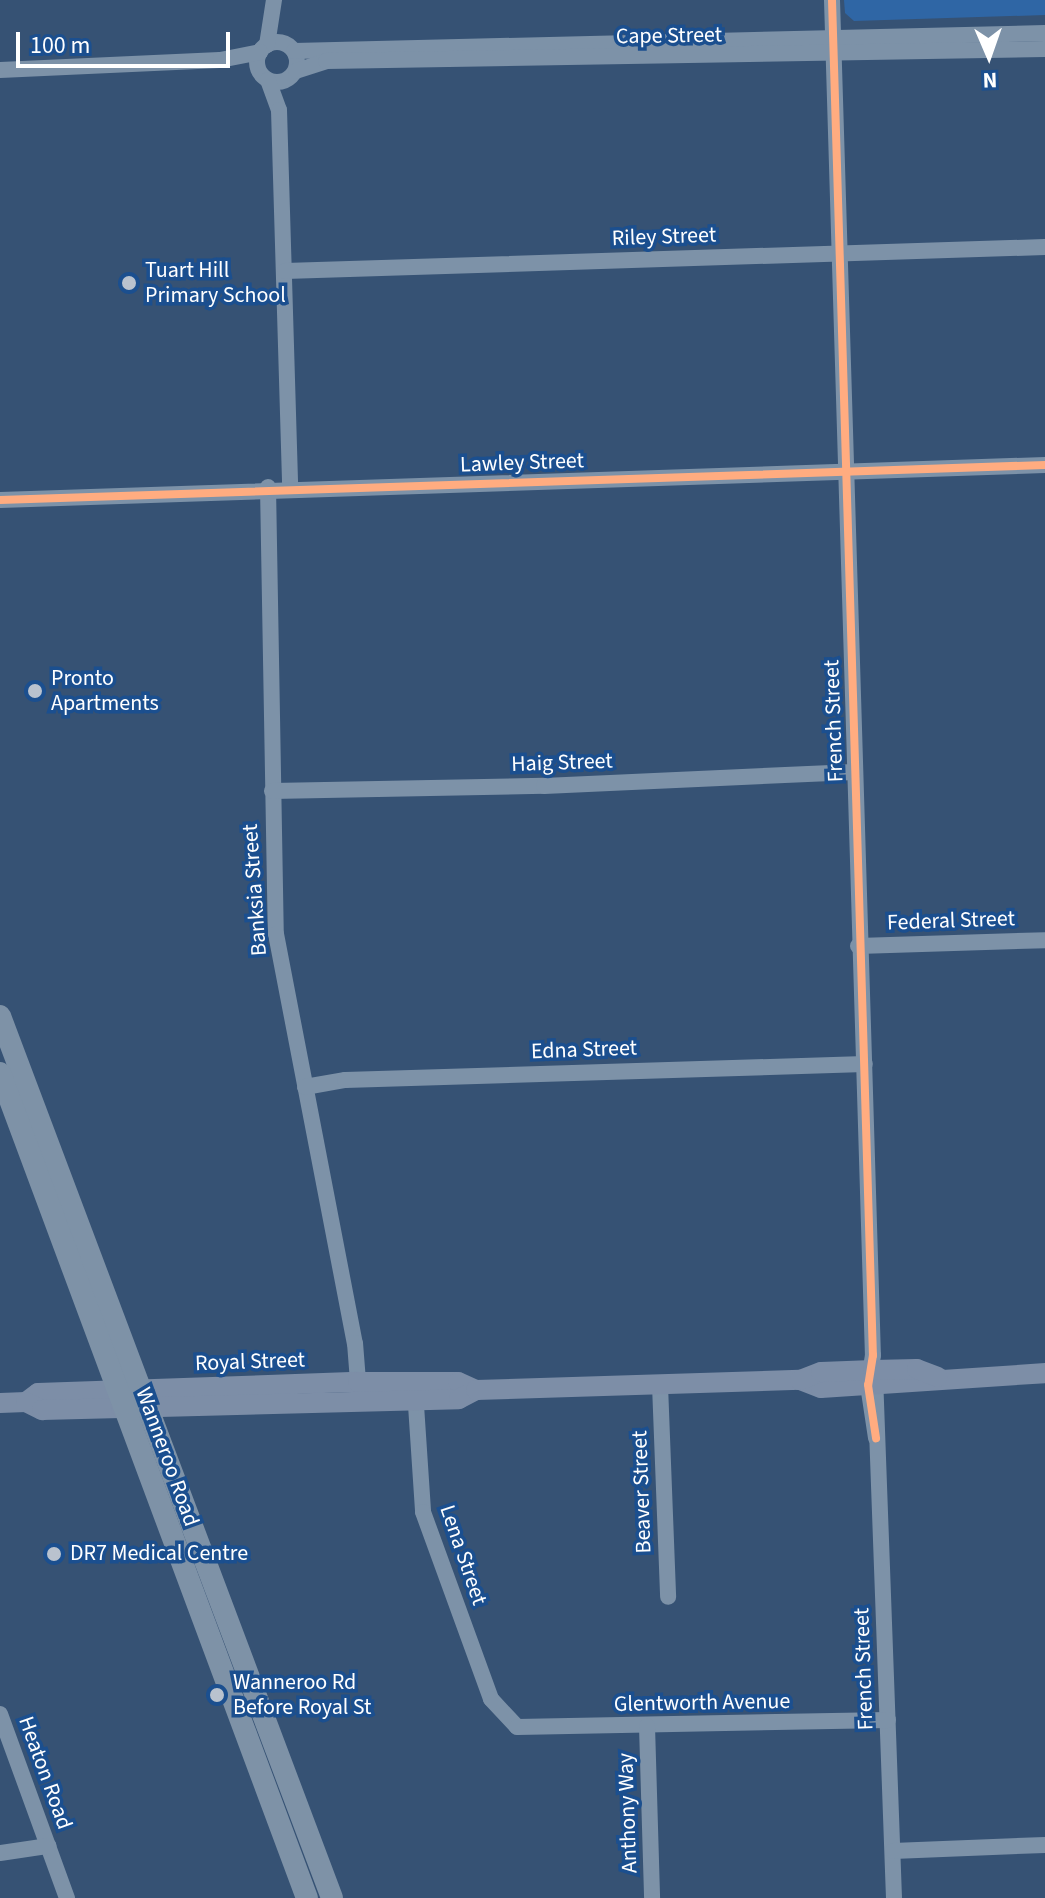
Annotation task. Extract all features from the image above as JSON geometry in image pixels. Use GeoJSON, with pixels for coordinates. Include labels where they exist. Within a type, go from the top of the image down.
{"type":"FeatureCollection","features":[{"type":"Feature","properties":{"kind":"highway","name":"Wanneroo Road"},"geometry":{"type":"LineString","coordinates":[[0,1016],[332,1898]]}},
{"type":"Feature","properties":{"kind":"highway","name":"Wanneroo Road"},"geometry":{"type":"LineString","coordinates":[[0,1073],[117,1399],[307,1898]]}},
{"type":"Feature","properties":{"kind":"main road","name":"Royal Street"},"geometry":{"type":"LineString","coordinates":[[0,1403],[26,1402],[42,1410],[117,1399],[416,1391],[458,1382],[476,1390],[800,1380],[821,1388],[874,1380],[918,1385],[938,1377],[1045,1373]]}},
{"type":"Feature","properties":{"kind":"street"},"geometry":{"type":"LineString","coordinates":[[274,0],[290,48],[292,75],[279,110]]}},
{"type":"Feature","properties":{"kind":"street"},"geometry":{"type":"LineString","coordinates":[[274,0],[264,48],[264,76],[279,110],[290,487]]}},
{"type":"Feature","properties":{"kind":"street","name":"French Street"},"geometry":{"type":"LineString","coordinates":[[832,0],[858,946],[865,1064],[894,1898]]}},
{"type":"Feature","properties":{"kind":"street","name":"Cape Street"},"geometry":{"type":"LineString","coordinates":[[220,60],[264,76],[292,75],[326,61],[834,47],[1045,33]]}},
{"type":"Feature","properties":{"kind":"street","name":"Cape Street"},"geometry":{"type":"LineString","coordinates":[[0,70],[220,60],[264,48],[1045,49]]}},
{"type":"Feature","properties":{"kind":"street","name":"Riley Street"},"geometry":{"type":"LineString","coordinates":[[285,271],[1045,247]]}},
{"type":"Feature","properties":{"kind":"street","name":"Lawley Street"},"geometry":{"type":"LineString","coordinates":[[0,500],[268,487],[1045,465]]}},
{"type":"Feature","properties":{"kind":"street","name":"Banksia Street"},"geometry":{"type":"LineString","coordinates":[[268,487],[276,934],[350,1331],[353,1391]]}},
{"type":"Feature","properties":{"kind":"street","name":"Haig Street"},"geometry":{"type":"LineString","coordinates":[[272,791],[544,786],[854,772]]}},
{"type":"Feature","properties":{"kind":"street","name":"Federal Street"},"geometry":{"type":"LineString","coordinates":[[858,946],[1045,940]]}},
{"type":"Feature","properties":{"kind":"street","name":"Edna Street"},"geometry":{"type":"LineString","coordinates":[[305,1087],[345,1080],[865,1064]]}},
{"type":"Feature","properties":{"kind":"street","name":"Beaver Street"},"geometry":{"type":"LineString","coordinates":[[660,1385],[668,1597]]}},
{"type":"Feature","properties":{"kind":"street","name":"Lena Street"},"geometry":{"type":"LineString","coordinates":[[416,1391],[423,1512],[491,1699],[517,1727]]}},
{"type":"Feature","properties":{"kind":"street","name":"Heaton Road"},"geometry":{"type":"LineString","coordinates":[[0,1714],[67,1898]]}},
{"type":"Feature","properties":{"kind":"street","name":"Glentworth Avenue"},"geometry":{"type":"LineString","coordinates":[[517,1727],[888,1720]]}},
{"type":"Feature","properties":{"kind":"street","name":"Anthony Way"},"geometry":{"type":"LineString","coordinates":[[647,1726],[652,1898]]}},
{"type":"Feature","properties":{"kind":"street"},"geometry":{"type":"LineString","coordinates":[[893,1851],[1045,1845]]}},
{"type":"Feature","properties":{"kind":"street"},"geometry":{"type":"LineString","coordinates":[[0,1853],[48,1846]]}},
{"type":"Feature","properties":{"kind":"shaded area"},"geometry":{"type":"Polygon","coordinates":[[[844,0],[1045,0],[1045,15],[854,21],[845,13],[844,0]]]}},
{"type":"Feature","properties":{"kind":"cycle path"},"geometry":{"type":"LineString","coordinates":[[832,0],[873,1355],[868,1385],[876,1438]]}},
{"type":"Feature","properties":{"kind":"cycle path"},"geometry":{"type":"LineString","coordinates":[[0,500],[1045,465]]}},
{"type":"Feature","properties":{"kind":"place","name":"Tuart Hill Primary School"},"geometry":{"type":"Point","coordinates":[129,283]}},
{"type":"Feature","properties":{"kind":"place","name":"Pronto Apartments"},"geometry":{"type":"Point","coordinates":[35,691]}},
{"type":"Feature","properties":{"kind":"place","name":"DR7 Medical Centre"},"geometry":{"type":"Point","coordinates":[54,1554]}},
{"type":"Feature","properties":{"kind":"place","name":"Wanneroo Rd Before Royal St"},"geometry":{"type":"Point","coordinates":[217,1695]}}]}
